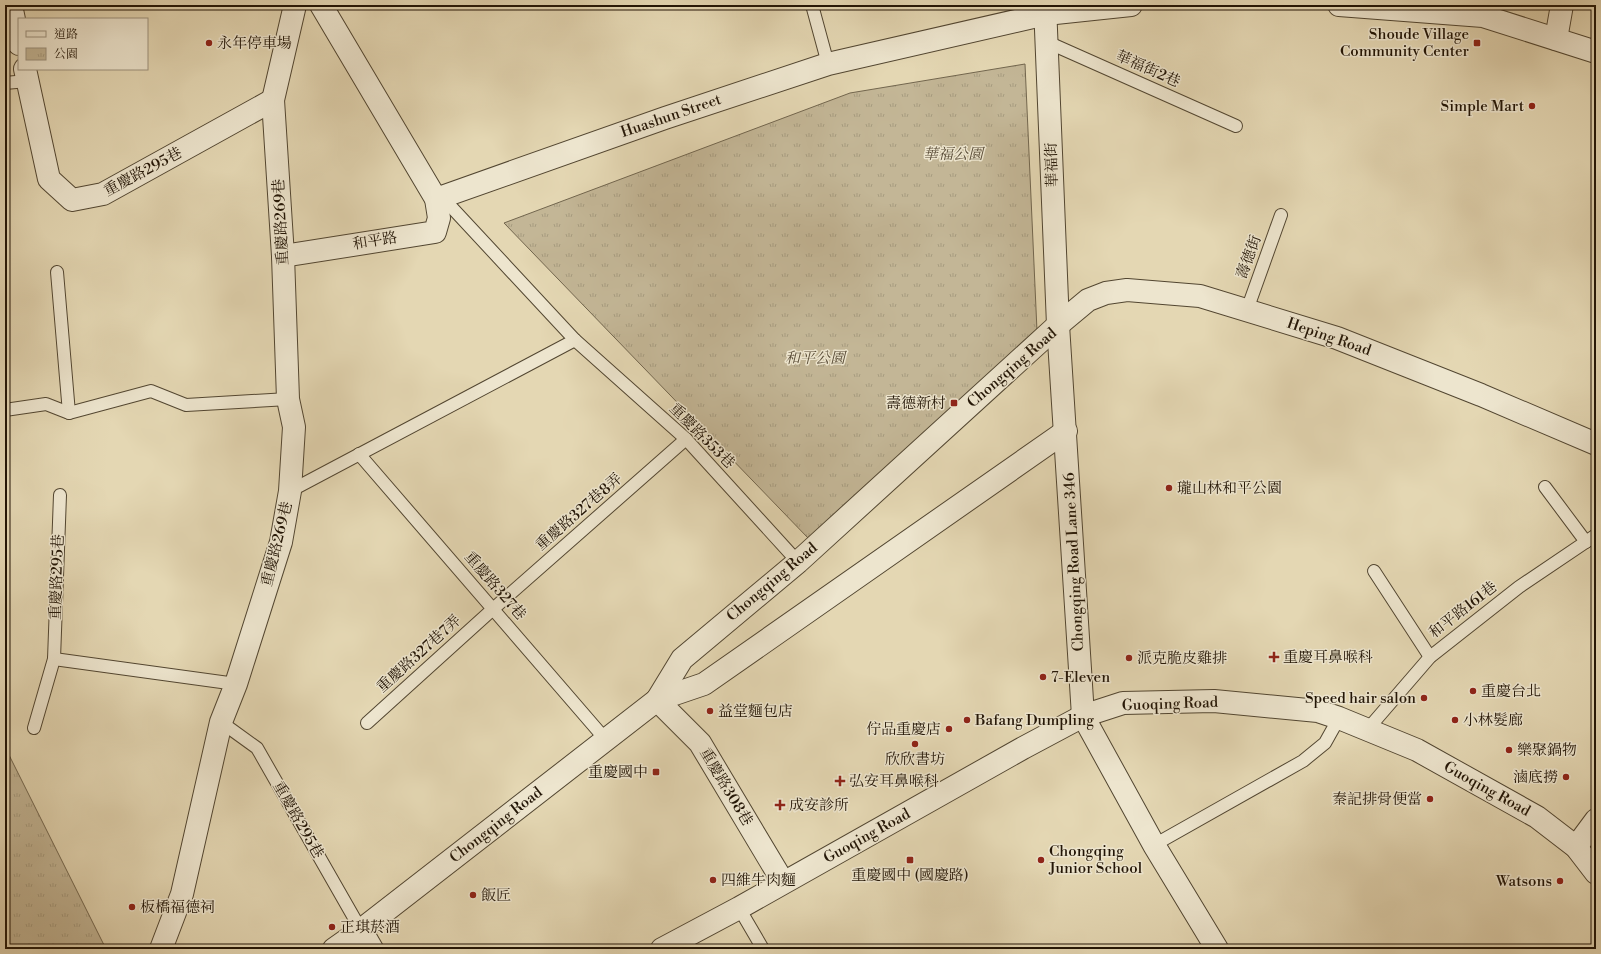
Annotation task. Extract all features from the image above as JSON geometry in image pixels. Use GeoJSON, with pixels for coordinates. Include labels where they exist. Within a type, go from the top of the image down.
{"type":"FeatureCollection","features":[{"type":"Feature","properties":{"kind":"street"},"geometry":{"type":"LineString","coordinates":[[11,5],[18,39]]}},
{"type":"Feature","properties":{"kind":"street","name":"重慶路269巷"},"geometry":{"type":"LineString","coordinates":[[161,949],[182,894],[221,722],[236,684],[281,542],[290,491],[294,427],[288,400],[284,256],[274,100],[295,5]]}},
{"type":"Feature","properties":{"kind":"street"},"geometry":{"type":"LineString","coordinates":[[321,5],[439,198]]}},
{"type":"Feature","properties":{"kind":"street","name":"Huashun Street"},"geometry":{"type":"LineString","coordinates":[[439,198],[665,118],[828,64],[1047,8],[1131,5]]}},
{"type":"Feature","properties":{"kind":"street"},"geometry":{"type":"LineString","coordinates":[[1338,5],[1483,16],[1596,52]]}},
{"type":"Feature","properties":{"kind":"street"},"geometry":{"type":"LineString","coordinates":[[1556,39],[1562,5]]}},
{"type":"Feature","properties":{"kind":"street","name":"華福街"},"geometry":{"type":"LineString","coordinates":[[1047,8],[1058,325]]}},
{"type":"Feature","properties":{"kind":"street","name":"重慶路295巷"},"geometry":{"type":"LineString","coordinates":[[26,75],[49,179],[72,200],[103,194],[274,100]]}},
{"type":"Feature","properties":{"kind":"street","name":"和平路"},"geometry":{"type":"LineString","coordinates":[[284,256],[434,232],[439,218],[439,198]]}},
{"type":"Feature","properties":{"kind":"street","name":"Heping Road"},"geometry":{"type":"LineString","coordinates":[[1058,325],[1088,300],[1106,293],[1127,290],[1200,296],[1337,338],[1481,394],[1596,444]]}},
{"type":"Feature","properties":{"kind":"street","name":"Chongqing Road"},"geometry":{"type":"LineString","coordinates":[[334,949],[361,930],[657,700],[704,684],[1066,431],[1058,325]]}},
{"type":"Feature","properties":{"kind":"street","name":"Chongqing Road"},"geometry":{"type":"LineString","coordinates":[[657,700],[682,659],[798,562],[1058,325]]}},
{"type":"Feature","properties":{"kind":"street","name":"Chongqing Road Lane 346"},"geometry":{"type":"LineString","coordinates":[[1066,431],[1083,716]]}},
{"type":"Feature","properties":{"kind":"street","name":"重慶路308巷"},"geometry":{"type":"LineString","coordinates":[[657,700],[700,743],[783,882]]}},
{"type":"Feature","properties":{"kind":"street","name":"Guoqing Road"},"geometry":{"type":"LineString","coordinates":[[662,949],[739,908],[783,882],[1083,716],[1122,703],[1214,701],[1318,711],[1339,718],[1417,750],[1537,817],[1576,847],[1596,872]]}},
{"type":"Feature","properties":{"kind":"street"},"geometry":{"type":"LineString","coordinates":[[1083,716],[1154,845],[1217,949]]}},
{"type":"Feature","properties":{"kind":"street"},"geometry":{"type":"LineString","coordinates":[[1576,847],[1596,820]]}},
{"type":"Feature","properties":{"kind":"street"},"geometry":{"type":"LineString","coordinates":[[361,930],[372,949]]}},
{"type":"Feature","properties":{"kind":"lane"},"geometry":{"type":"LineString","coordinates":[[812,5],[828,64]]}},
{"type":"Feature","properties":{"kind":"lane","name":"華福街2巷"},"geometry":{"type":"LineString","coordinates":[[1047,42],[1236,126]]}},
{"type":"Feature","properties":{"kind":"lane"},"geometry":{"type":"LineString","coordinates":[[5,83],[26,75]]}},
{"type":"Feature","properties":{"kind":"lane","name":"重慶路353巷"},"geometry":{"type":"LineString","coordinates":[[439,198],[575,340],[686,439],[798,562]]}},
{"type":"Feature","properties":{"kind":"lane","name":"壽德街"},"geometry":{"type":"LineString","coordinates":[[1246,310],[1281,215]]}},
{"type":"Feature","properties":{"kind":"lane"},"geometry":{"type":"LineString","coordinates":[[57,272],[69,413]]}},
{"type":"Feature","properties":{"kind":"lane"},"geometry":{"type":"LineString","coordinates":[[290,491],[575,340]]}},
{"type":"Feature","properties":{"kind":"lane"},"geometry":{"type":"LineString","coordinates":[[5,410],[46,404],[69,413],[151,391],[186,405],[288,400]]}},
{"type":"Feature","properties":{"kind":"lane","name":"重慶路327巷8弄"},"geometry":{"type":"LineString","coordinates":[[493,608],[686,439]]}},
{"type":"Feature","properties":{"kind":"lane","name":"重慶路327巷"},"geometry":{"type":"LineString","coordinates":[[359,454],[606,740]]}},
{"type":"Feature","properties":{"kind":"lane"},"geometry":{"type":"LineString","coordinates":[[1545,487],[1591,538]]}},
{"type":"Feature","properties":{"kind":"lane","name":"重慶路295巷"},"geometry":{"type":"LineString","coordinates":[[34,728],[54,659],[60,495]]}},
{"type":"Feature","properties":{"kind":"lane","name":"和平路161巷"},"geometry":{"type":"LineString","coordinates":[[1367,730],[1430,657],[1519,587],[1591,538]]}},
{"type":"Feature","properties":{"kind":"lane"},"geometry":{"type":"LineString","coordinates":[[1374,571],[1430,657]]}},
{"type":"Feature","properties":{"kind":"lane","name":"重慶路327巷7弄"},"geometry":{"type":"LineString","coordinates":[[367,723],[493,608]]}},
{"type":"Feature","properties":{"kind":"lane"},"geometry":{"type":"LineString","coordinates":[[54,659],[236,684]]}},
{"type":"Feature","properties":{"kind":"lane"},"geometry":{"type":"LineString","coordinates":[[1154,845],[1303,762],[1325,743],[1339,718]]}},
{"type":"Feature","properties":{"kind":"lane","name":"重慶路295巷"},"geometry":{"type":"LineString","coordinates":[[221,722],[257,748],[361,930]]}},
{"type":"Feature","properties":{"kind":"lane"},"geometry":{"type":"LineString","coordinates":[[739,908],[763,949]]}},
{"type":"Feature","properties":{"kind":"green space","name":"和平公園"},"geometry":{"type":"Polygon","coordinates":[[[1025,64],[1037,331],[808,538],[504,223],[850,93],[1025,64]]]}},
{"type":"Feature","properties":{"kind":"green space"},"geometry":{"type":"Polygon","coordinates":[[[5,747],[106,949],[5,949],[5,747]]]}},
{"type":"Feature","properties":{"kind":"place","name":"永年停車場"},"geometry":{"type":"Point","coordinates":[209,43]}},
{"type":"Feature","properties":{"kind":"place","name":"Shoude Village Community Center"},"geometry":{"type":"Point","coordinates":[1477,43]}},
{"type":"Feature","properties":{"kind":"place","name":"Simple Mart"},"geometry":{"type":"Point","coordinates":[1532,106]}},
{"type":"Feature","properties":{"kind":"place","name":"壽德新村"},"geometry":{"type":"Point","coordinates":[954,403]}},
{"type":"Feature","properties":{"kind":"place","name":"瓏山林和平公園"},"geometry":{"type":"Point","coordinates":[1169,488]}},
{"type":"Feature","properties":{"kind":"place","name":"重慶耳鼻喉科"},"geometry":{"type":"Point","coordinates":[1274,657]}},
{"type":"Feature","properties":{"kind":"place","name":"派克脆皮雞排"},"geometry":{"type":"Point","coordinates":[1129,658]}},
{"type":"Feature","properties":{"kind":"place","name":"7-Eleven"},"geometry":{"type":"Point","coordinates":[1043,677]}},
{"type":"Feature","properties":{"kind":"place","name":"重慶台北"},"geometry":{"type":"Point","coordinates":[1473,691]}},
{"type":"Feature","properties":{"kind":"place","name":"Speed hair salon"},"geometry":{"type":"Point","coordinates":[1424,698]}},
{"type":"Feature","properties":{"kind":"place","name":"益堂麵包店"},"geometry":{"type":"Point","coordinates":[710,711]}},
{"type":"Feature","properties":{"kind":"place","name":"Bafang Dumpling"},"geometry":{"type":"Point","coordinates":[967,720]}},
{"type":"Feature","properties":{"kind":"place","name":"小林髮廊"},"geometry":{"type":"Point","coordinates":[1455,720]}},
{"type":"Feature","properties":{"kind":"place","name":"佇品重慶店"},"geometry":{"type":"Point","coordinates":[949,729]}},
{"type":"Feature","properties":{"kind":"place","name":"欣欣書坊"},"geometry":{"type":"Point","coordinates":[915,744]}},
{"type":"Feature","properties":{"kind":"place","name":"樂聚鍋物"},"geometry":{"type":"Point","coordinates":[1509,750]}},
{"type":"Feature","properties":{"kind":"place","name":"重慶國中"},"geometry":{"type":"Point","coordinates":[656,772]}},
{"type":"Feature","properties":{"kind":"place","name":"滷底撈"},"geometry":{"type":"Point","coordinates":[1566,777]}},
{"type":"Feature","properties":{"kind":"place","name":"弘安耳鼻喉科"},"geometry":{"type":"Point","coordinates":[840,781]}},
{"type":"Feature","properties":{"kind":"place","name":"秦記排骨便當"},"geometry":{"type":"Point","coordinates":[1430,799]}},
{"type":"Feature","properties":{"kind":"place","name":"成安診所"},"geometry":{"type":"Point","coordinates":[780,805]}},
{"type":"Feature","properties":{"kind":"place","name":"重慶國中 (國慶路)"},"geometry":{"type":"Point","coordinates":[910,860]}},
{"type":"Feature","properties":{"kind":"place","name":"Chongqing Junior School"},"geometry":{"type":"Point","coordinates":[1041,860]}},
{"type":"Feature","properties":{"kind":"place","name":"四維牛肉麵"},"geometry":{"type":"Point","coordinates":[713,880]}},
{"type":"Feature","properties":{"kind":"place","name":"Watsons"},"geometry":{"type":"Point","coordinates":[1560,881]}},
{"type":"Feature","properties":{"kind":"place","name":"飯匠"},"geometry":{"type":"Point","coordinates":[473,895]}},
{"type":"Feature","properties":{"kind":"place","name":"板橋福德祠"},"geometry":{"type":"Point","coordinates":[132,907]}},
{"type":"Feature","properties":{"kind":"place","name":"正琪菸酒"},"geometry":{"type":"Point","coordinates":[332,927]}},
{"type":"Feature","properties":{"kind":"park label","name":"華福公園"},"geometry":{"type":"Point","coordinates":[953,154]}}]}
